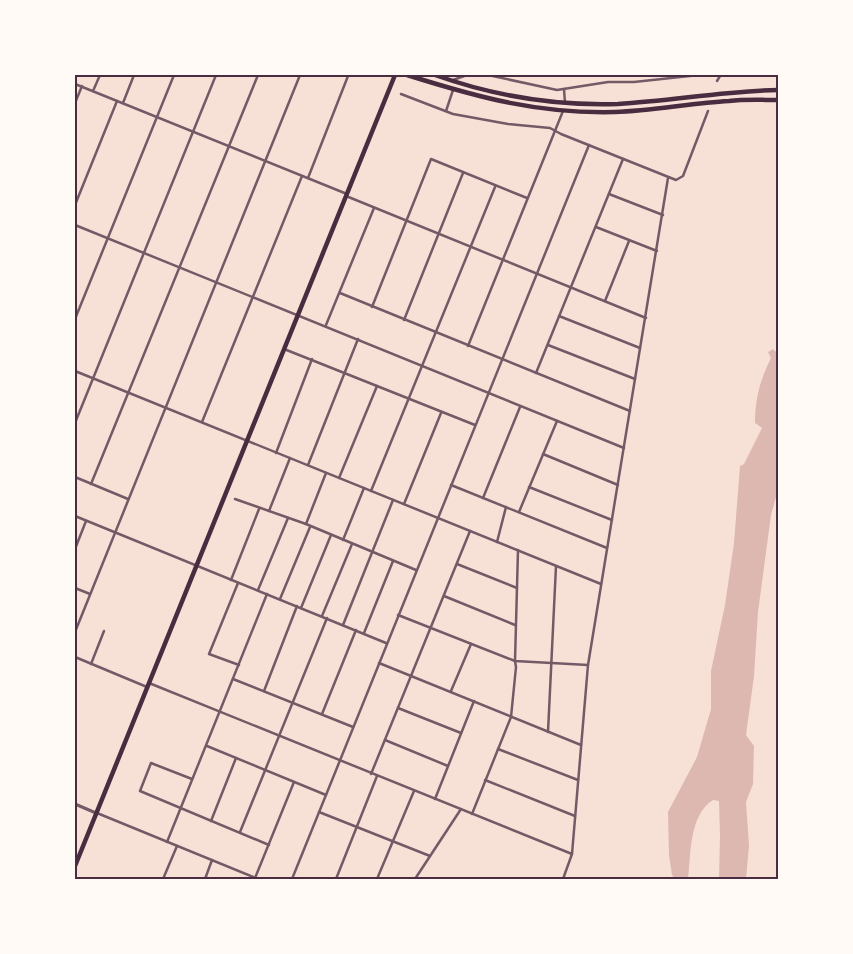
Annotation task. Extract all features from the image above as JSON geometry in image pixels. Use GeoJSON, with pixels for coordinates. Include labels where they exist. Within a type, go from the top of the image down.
{"type":"FeatureCollection","features":[{"type":"Feature","properties":{"kind":"highway"},"geometry":{"type":"LineString","coordinates":[[75,866],[395,75]]}},
{"type":"Feature","properties":{"kind":"highway"},"geometry":{"type":"LineString","coordinates":[[408,75],[453,90],[499,102],[563,111],[639,110],[734,100],[778,100]]}},
{"type":"Feature","properties":{"kind":"highway"},"geometry":{"type":"LineString","coordinates":[[435,75],[497,93],[565,103],[643,102],[737,91],[778,90]]}},
{"type":"Feature","properties":{"kind":"street"},"geometry":{"type":"LineString","coordinates":[[93,91],[100,75]]}},
{"type":"Feature","properties":{"kind":"street"},"geometry":{"type":"LineString","coordinates":[[123,103],[134,75]]}},
{"type":"Feature","properties":{"kind":"street"},"geometry":{"type":"LineString","coordinates":[[75,319],[174,75]]}},
{"type":"Feature","properties":{"kind":"street"},"geometry":{"type":"LineString","coordinates":[[75,423],[216,75]]}},
{"type":"Feature","properties":{"kind":"street"},"geometry":{"type":"LineString","coordinates":[[91,484],[258,75]]}},
{"type":"Feature","properties":{"kind":"street"},"geometry":{"type":"LineString","coordinates":[[75,632],[300,75]]}},
{"type":"Feature","properties":{"kind":"street"},"geometry":{"type":"LineString","coordinates":[[308,178],[348,76],[346,75]]}},
{"type":"Feature","properties":{"kind":"street"},"geometry":{"type":"LineString","coordinates":[[451,81],[467,75]]}},
{"type":"Feature","properties":{"kind":"street"},"geometry":{"type":"LineString","coordinates":[[488,75],[557,90],[608,82],[634,82],[700,75]]}},
{"type":"Feature","properties":{"kind":"street"},"geometry":{"type":"LineString","coordinates":[[716,75],[720,76],[717,81]]}},
{"type":"Feature","properties":{"kind":"street"},"geometry":{"type":"LineString","coordinates":[[75,84],[308,178],[470,248],[605,300],[646,318]]}},
{"type":"Feature","properties":{"kind":"street"},"geometry":{"type":"LineString","coordinates":[[75,104],[82,86]]}},
{"type":"Feature","properties":{"kind":"street"},"geometry":{"type":"LineString","coordinates":[[446,111],[453,90]]}},
{"type":"Feature","properties":{"kind":"street"},"geometry":{"type":"LineString","coordinates":[[564,90],[565,103]]}},
{"type":"Feature","properties":{"kind":"street"},"geometry":{"type":"LineString","coordinates":[[402,94],[446,111],[484,121],[550,128],[589,146],[676,180],[683,176],[708,111]]}},
{"type":"Feature","properties":{"kind":"street"},"geometry":{"type":"LineString","coordinates":[[75,206],[117,101]]}},
{"type":"Feature","properties":{"kind":"street"},"geometry":{"type":"LineString","coordinates":[[468,346],[563,111]]}},
{"type":"Feature","properties":{"kind":"street"},"geometry":{"type":"LineString","coordinates":[[292,879],[589,146]]}},
{"type":"Feature","properties":{"kind":"street"},"geometry":{"type":"LineString","coordinates":[[372,307],[431,159],[463,174],[527,198]]}},
{"type":"Feature","properties":{"kind":"street"},"geometry":{"type":"LineString","coordinates":[[536,373],[623,159]]}},
{"type":"Feature","properties":{"kind":"street"},"geometry":{"type":"LineString","coordinates":[[404,320],[463,174]]}},
{"type":"Feature","properties":{"kind":"street"},"geometry":{"type":"LineString","coordinates":[[202,422],[302,176]]}},
{"type":"Feature","properties":{"kind":"street"},"geometry":{"type":"LineString","coordinates":[[563,879],[572,854],[588,666],[668,178]]}},
{"type":"Feature","properties":{"kind":"street"},"geometry":{"type":"LineString","coordinates":[[371,491],[495,186]]}},
{"type":"Feature","properties":{"kind":"street"},"geometry":{"type":"LineString","coordinates":[[610,194],[663,215]]}},
{"type":"Feature","properties":{"kind":"street"},"geometry":{"type":"LineString","coordinates":[[326,326],[374,208]]}},
{"type":"Feature","properties":{"kind":"street"},"geometry":{"type":"LineString","coordinates":[[75,225],[624,448]]}},
{"type":"Feature","properties":{"kind":"street"},"geometry":{"type":"LineString","coordinates":[[596,227],[657,251]]}},
{"type":"Feature","properties":{"kind":"street"},"geometry":{"type":"LineString","coordinates":[[605,300],[629,241]]}},
{"type":"Feature","properties":{"kind":"street"},"geometry":{"type":"LineString","coordinates":[[340,294],[630,411]]}},
{"type":"Feature","properties":{"kind":"street"},"geometry":{"type":"LineString","coordinates":[[559,316],[640,348]]}},
{"type":"Feature","properties":{"kind":"street"},"geometry":{"type":"LineString","coordinates":[[308,465],[358,339]]}},
{"type":"Feature","properties":{"kind":"street"},"geometry":{"type":"LineString","coordinates":[[548,344],[635,380]]}},
{"type":"Feature","properties":{"kind":"street"},"geometry":{"type":"LineString","coordinates":[[284,349],[475,425]]}},
{"type":"Feature","properties":{"kind":"street"},"geometry":{"type":"LineString","coordinates":[[276,452],[312,359]]}},
{"type":"Feature","properties":{"kind":"street"},"geometry":{"type":"LineString","coordinates":[[75,370],[601,584]]}},
{"type":"Feature","properties":{"kind":"street"},"geometry":{"type":"LineString","coordinates":[[339,478],[377,386]]}},
{"type":"Feature","properties":{"kind":"street"},"geometry":{"type":"LineString","coordinates":[[483,498],[520,407]]}},
{"type":"Feature","properties":{"kind":"street"},"geometry":{"type":"LineString","coordinates":[[404,504],[441,412]]}},
{"type":"Feature","properties":{"kind":"street"},"geometry":{"type":"LineString","coordinates":[[519,512],[556,421]]}},
{"type":"Feature","properties":{"kind":"street"},"geometry":{"type":"LineString","coordinates":[[543,454],[618,485]]}},
{"type":"Feature","properties":{"kind":"street"},"geometry":{"type":"LineString","coordinates":[[269,511],[290,458]]}},
{"type":"Feature","properties":{"kind":"street"},"geometry":{"type":"LineString","coordinates":[[306,524],[326,473]]}},
{"type":"Feature","properties":{"kind":"street"},"geometry":{"type":"LineString","coordinates":[[75,478],[128,499]]}},
{"type":"Feature","properties":{"kind":"street"},"geometry":{"type":"LineString","coordinates":[[451,485],[607,548]]}},
{"type":"Feature","properties":{"kind":"street"},"geometry":{"type":"LineString","coordinates":[[529,487],[612,520]]}},
{"type":"Feature","properties":{"kind":"street"},"geometry":{"type":"LineString","coordinates":[[343,540],[364,488]]}},
{"type":"Feature","properties":{"kind":"street"},"geometry":{"type":"LineString","coordinates":[[235,499],[267,512],[269,511],[306,524],[416,570]]}},
{"type":"Feature","properties":{"kind":"street"},"geometry":{"type":"LineString","coordinates":[[343,625],[393,500]]}},
{"type":"Feature","properties":{"kind":"street"},"geometry":{"type":"LineString","coordinates":[[497,542],[506,507]]}},
{"type":"Feature","properties":{"kind":"street"},"geometry":{"type":"LineString","coordinates":[[231,580],[259,509]]}},
{"type":"Feature","properties":{"kind":"street"},"geometry":{"type":"LineString","coordinates":[[75,516],[387,643]]}},
{"type":"Feature","properties":{"kind":"street"},"geometry":{"type":"LineString","coordinates":[[258,590],[288,518]]}},
{"type":"Feature","properties":{"kind":"street"},"geometry":{"type":"LineString","coordinates":[[75,550],[86,521]]}},
{"type":"Feature","properties":{"kind":"street"},"geometry":{"type":"LineString","coordinates":[[280,599],[310,527]]}},
{"type":"Feature","properties":{"kind":"street"},"geometry":{"type":"LineString","coordinates":[[371,774],[470,531]]}},
{"type":"Feature","properties":{"kind":"street"},"geometry":{"type":"LineString","coordinates":[[301,608],[331,535]]}},
{"type":"Feature","properties":{"kind":"street"},"geometry":{"type":"LineString","coordinates":[[322,616],[352,544]]}},
{"type":"Feature","properties":{"kind":"street"},"geometry":{"type":"LineString","coordinates":[[472,814],[511,717],[516,667],[515,625],[518,550]]}},
{"type":"Feature","properties":{"kind":"street"},"geometry":{"type":"LineString","coordinates":[[364,633],[394,560]]}},
{"type":"Feature","properties":{"kind":"street"},"geometry":{"type":"LineString","coordinates":[[456,564],[517,588]]}},
{"type":"Feature","properties":{"kind":"street"},"geometry":{"type":"LineString","coordinates":[[548,732],[556,566]]}},
{"type":"Feature","properties":{"kind":"street"},"geometry":{"type":"LineString","coordinates":[[238,582],[209,654],[238,665]]}},
{"type":"Feature","properties":{"kind":"street"},"geometry":{"type":"LineString","coordinates":[[75,588],[90,594]]}},
{"type":"Feature","properties":{"kind":"street"},"geometry":{"type":"LineString","coordinates":[[167,842],[267,594]]}},
{"type":"Feature","properties":{"kind":"street"},"geometry":{"type":"LineString","coordinates":[[444,596],[515,625]]}},
{"type":"Feature","properties":{"kind":"street"},"geometry":{"type":"LineString","coordinates":[[264,691],[296,606]]}},
{"type":"Feature","properties":{"kind":"street"},"geometry":{"type":"LineString","coordinates":[[398,615],[515,661],[588,666]]}},
{"type":"Feature","properties":{"kind":"street"},"geometry":{"type":"LineString","coordinates":[[240,832],[327,618]]}},
{"type":"Feature","properties":{"kind":"street"},"geometry":{"type":"LineString","coordinates":[[322,714],[356,630]]}},
{"type":"Feature","properties":{"kind":"street"},"geometry":{"type":"LineString","coordinates":[[91,664],[104,631]]}},
{"type":"Feature","properties":{"kind":"street"},"geometry":{"type":"LineString","coordinates":[[451,692],[471,644]]}},
{"type":"Feature","properties":{"kind":"street"},"geometry":{"type":"LineString","coordinates":[[75,657],[220,712],[572,854]]}},
{"type":"Feature","properties":{"kind":"street"},"geometry":{"type":"LineString","coordinates":[[379,663],[581,745]]}},
{"type":"Feature","properties":{"kind":"street"},"geometry":{"type":"LineString","coordinates":[[233,679],[353,727]]}},
{"type":"Feature","properties":{"kind":"street"},"geometry":{"type":"LineString","coordinates":[[435,799],[474,701]]}},
{"type":"Feature","properties":{"kind":"street"},"geometry":{"type":"LineString","coordinates":[[398,708],[461,733]]}},
{"type":"Feature","properties":{"kind":"street"},"geometry":{"type":"LineString","coordinates":[[386,740],[448,766]]}},
{"type":"Feature","properties":{"kind":"street"},"geometry":{"type":"LineString","coordinates":[[206,746],[326,794]]}},
{"type":"Feature","properties":{"kind":"street"},"geometry":{"type":"LineString","coordinates":[[498,749],[578,780]]}},
{"type":"Feature","properties":{"kind":"street"},"geometry":{"type":"LineString","coordinates":[[211,821],[236,758]]}},
{"type":"Feature","properties":{"kind":"street"},"geometry":{"type":"LineString","coordinates":[[192,779],[151,763],[140,791],[269,845]]}},
{"type":"Feature","properties":{"kind":"street"},"geometry":{"type":"LineString","coordinates":[[336,879],[377,776]]}},
{"type":"Feature","properties":{"kind":"street"},"geometry":{"type":"LineString","coordinates":[[485,780],[575,816]]}},
{"type":"Feature","properties":{"kind":"street"},"geometry":{"type":"LineString","coordinates":[[75,804],[257,878],[294,782]]}},
{"type":"Feature","properties":{"kind":"street"},"geometry":{"type":"LineString","coordinates":[[377,879],[414,791]]}},
{"type":"Feature","properties":{"kind":"street"},"geometry":{"type":"LineString","coordinates":[[415,879],[461,809]]}},
{"type":"Feature","properties":{"kind":"street"},"geometry":{"type":"LineString","coordinates":[[319,812],[430,856]]}},
{"type":"Feature","properties":{"kind":"street"},"geometry":{"type":"LineString","coordinates":[[163,879],[177,846]]}},
{"type":"Feature","properties":{"kind":"street"},"geometry":{"type":"LineString","coordinates":[[205,879],[212,860]]}},
{"type":"Feature","properties":{"kind":"street"},"geometry":{"type":"LineString","coordinates":[[246,879],[248,875]]}},
{"type":"Feature","properties":{"kind":"shaded area"},"geometry":{"type":"Polygon","coordinates":[[[773,349],[778,354],[778,490],[771,515],[758,612],[754,676],[746,735],[754,746],[753,784],[746,802],[749,846],[746,879],[719,879],[719,801],[713,800],[699,815],[695,825],[688,879],[675,879],[672,875],[669,855],[668,812],[697,757],[711,709],[711,671],[725,605],[734,543],[740,466],[744,464],[762,428],[755,423],[757,398],[761,382],[771,358],[768,352],[773,349]]]}}]}
